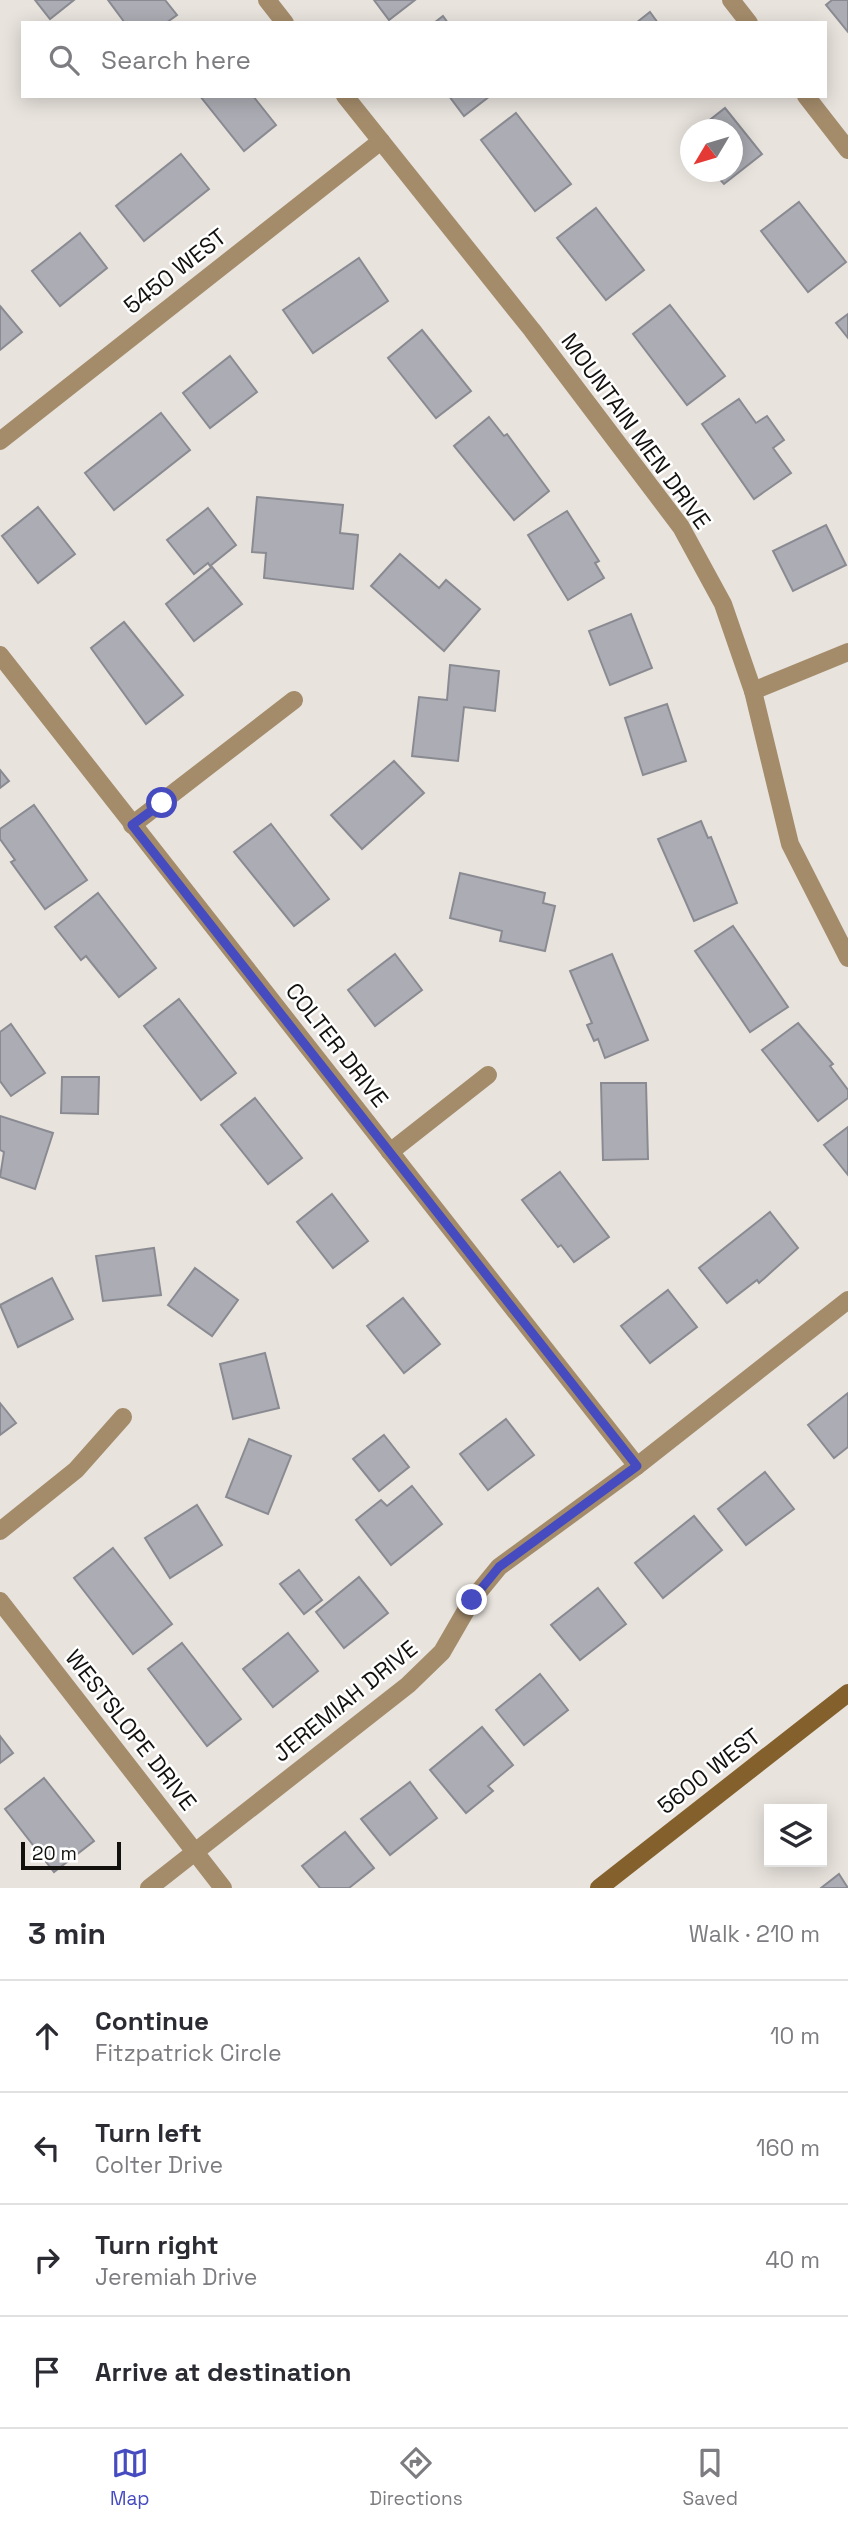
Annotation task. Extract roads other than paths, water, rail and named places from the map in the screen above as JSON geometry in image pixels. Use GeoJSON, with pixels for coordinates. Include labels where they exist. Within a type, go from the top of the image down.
{"type":"FeatureCollection","features":[{"type":"Feature","properties":{"kind":"main road","name":"5600 WEST"},"geometry":{"type":"LineString","coordinates":[[599,1888],[848,1693]]}},
{"type":"Feature","properties":{"kind":"street"},"geometry":{"type":"LineString","coordinates":[[267,0],[283,21]]}},
{"type":"Feature","properties":{"kind":"street"},"geometry":{"type":"LineString","coordinates":[[731,0],[747,21]]}},
{"type":"Feature","properties":{"kind":"street","name":"MOUNTAIN MEN DRIVE"},"geometry":{"type":"LineString","coordinates":[[347,98],[532,330],[681,527],[723,604],[752,691],[790,844],[840,948],[848,958]]}},
{"type":"Feature","properties":{"kind":"street"},"geometry":{"type":"LineString","coordinates":[[808,98],[848,149]]}},
{"type":"Feature","properties":{"kind":"street","name":"5450 WEST"},"geometry":{"type":"LineString","coordinates":[[0,441],[380,141]]}},
{"type":"Feature","properties":{"kind":"street"},"geometry":{"type":"LineString","coordinates":[[752,691],[848,652]]}},
{"type":"Feature","properties":{"kind":"street","name":"COLTER DRIVE"},"geometry":{"type":"LineString","coordinates":[[0,655],[637,1466]]}},
{"type":"Feature","properties":{"kind":"street"},"geometry":{"type":"LineString","coordinates":[[132,825],[294,700]]}},
{"type":"Feature","properties":{"kind":"street"},"geometry":{"type":"LineString","coordinates":[[390,1152],[488,1075]]}},
{"type":"Feature","properties":{"kind":"street","name":"JEREMIAH DRIVE"},"geometry":{"type":"LineString","coordinates":[[149,1888],[408,1685],[442,1652],[472,1600],[499,1567],[637,1466],[848,1300]]}},
{"type":"Feature","properties":{"kind":"street"},"geometry":{"type":"LineString","coordinates":[[0,1531],[76,1470],[123,1417]]}},
{"type":"Feature","properties":{"kind":"street","name":"WESTSLOPE DRIVE"},"geometry":{"type":"LineString","coordinates":[[0,1601],[223,1888]]}}]}
